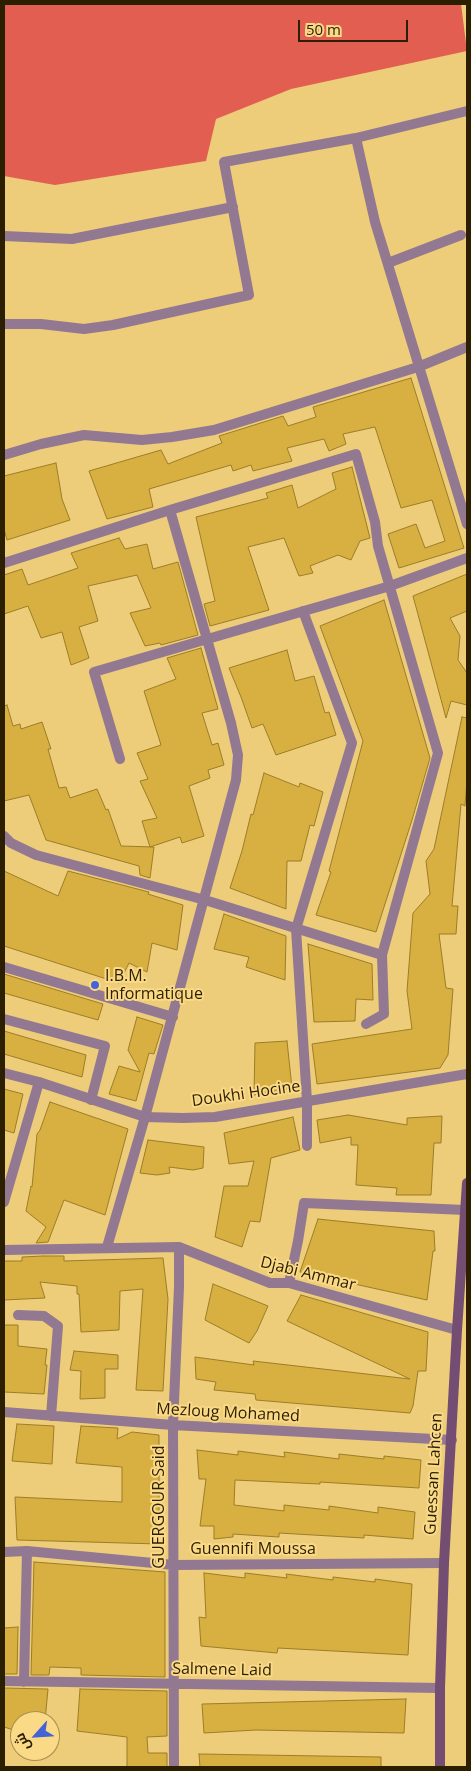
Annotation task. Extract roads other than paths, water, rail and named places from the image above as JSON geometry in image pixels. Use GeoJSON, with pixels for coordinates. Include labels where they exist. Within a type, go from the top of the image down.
{"type":"FeatureCollection","features":[{"type":"Feature","properties":{"kind":"main road","name":"Guessan Lahcen"},"geometry":{"type":"LineString","coordinates":[[440,1767],[440,1688],[444,1563],[467,1183]]}},
{"type":"Feature","properties":{"kind":"street"},"geometry":{"type":"LineString","coordinates":[[4,324],[41,324],[84,329],[113,326],[249,295],[224,162],[356,138],[467,111]]}},
{"type":"Feature","properties":{"kind":"street"},"geometry":{"type":"LineString","coordinates":[[356,138],[375,222],[467,524]]}},
{"type":"Feature","properties":{"kind":"street"},"geometry":{"type":"LineString","coordinates":[[4,236],[72,239],[233,207]]}},
{"type":"Feature","properties":{"kind":"street"},"geometry":{"type":"LineString","coordinates":[[388,263],[461,235]]}},
{"type":"Feature","properties":{"kind":"street"},"geometry":{"type":"LineString","coordinates":[[4,455],[41,444],[84,435],[142,440],[214,430],[418,367],[467,347]]}},
{"type":"Feature","properties":{"kind":"street"},"geometry":{"type":"LineString","coordinates":[[4,563],[170,510],[356,454],[375,522],[378,546],[438,753],[382,955],[384,1014],[366,1024]]}},
{"type":"Feature","properties":{"kind":"street"},"geometry":{"type":"LineString","coordinates":[[106,1247],[173,1017],[236,780],[238,755],[231,723],[170,510]]}},
{"type":"Feature","properties":{"kind":"street"},"geometry":{"type":"LineString","coordinates":[[120,759],[94,672],[390,586],[467,558]]}},
{"type":"Feature","properties":{"kind":"street"},"geometry":{"type":"LineString","coordinates":[[303,611],[352,743],[296,929],[307,1101],[307,1146]]}},
{"type":"Feature","properties":{"kind":"street"},"geometry":{"type":"LineString","coordinates":[[4,836],[11,843],[36,855],[205,900],[382,955]]}},
{"type":"Feature","properties":{"kind":"street"},"geometry":{"type":"LineString","coordinates":[[4,967],[173,1017]]}},
{"type":"Feature","properties":{"kind":"street"},"geometry":{"type":"LineString","coordinates":[[4,1019],[105,1046],[91,1100]]}},
{"type":"Feature","properties":{"kind":"street","name":"Doukhi Hocine"},"geometry":{"type":"LineString","coordinates":[[4,1072],[145,1117],[215,1117],[467,1074]]}},
{"type":"Feature","properties":{"kind":"street"},"geometry":{"type":"LineString","coordinates":[[4,1202],[39,1082]]}},
{"type":"Feature","properties":{"kind":"street"},"geometry":{"type":"LineString","coordinates":[[289,1283],[304,1203],[465,1210]]}},
{"type":"Feature","properties":{"kind":"street","name":"Djabi Ammar"},"geometry":{"type":"LineString","coordinates":[[4,1250],[179,1246],[270,1283],[289,1283],[457,1330]]}},
{"type":"Feature","properties":{"kind":"street","name":"GUERGOUR Said"},"geometry":{"type":"LineString","coordinates":[[174,1767],[173,1425],[179,1246]]}},
{"type":"Feature","properties":{"kind":"street"},"geometry":{"type":"LineString","coordinates":[[18,1315],[44,1316],[58,1326],[51,1416]]}},
{"type":"Feature","properties":{"kind":"street","name":"Mezloug Mohamed"},"geometry":{"type":"LineString","coordinates":[[4,1412],[173,1425],[452,1440]]}},
{"type":"Feature","properties":{"kind":"street"},"geometry":{"type":"LineString","coordinates":[[24,1682],[26,1551]]}},
{"type":"Feature","properties":{"kind":"street","name":"Guennifi Moussa"},"geometry":{"type":"LineString","coordinates":[[4,1552],[26,1551],[174,1565],[444,1563]]}},
{"type":"Feature","properties":{"kind":"street","name":"Salmene Laid"},"geometry":{"type":"LineString","coordinates":[[4,1681],[440,1688]]}},
{"type":"Feature","properties":{"kind":"place","name":"I.B.M. Informatique"},"geometry":{"type":"Point","coordinates":[95,985]}}]}
